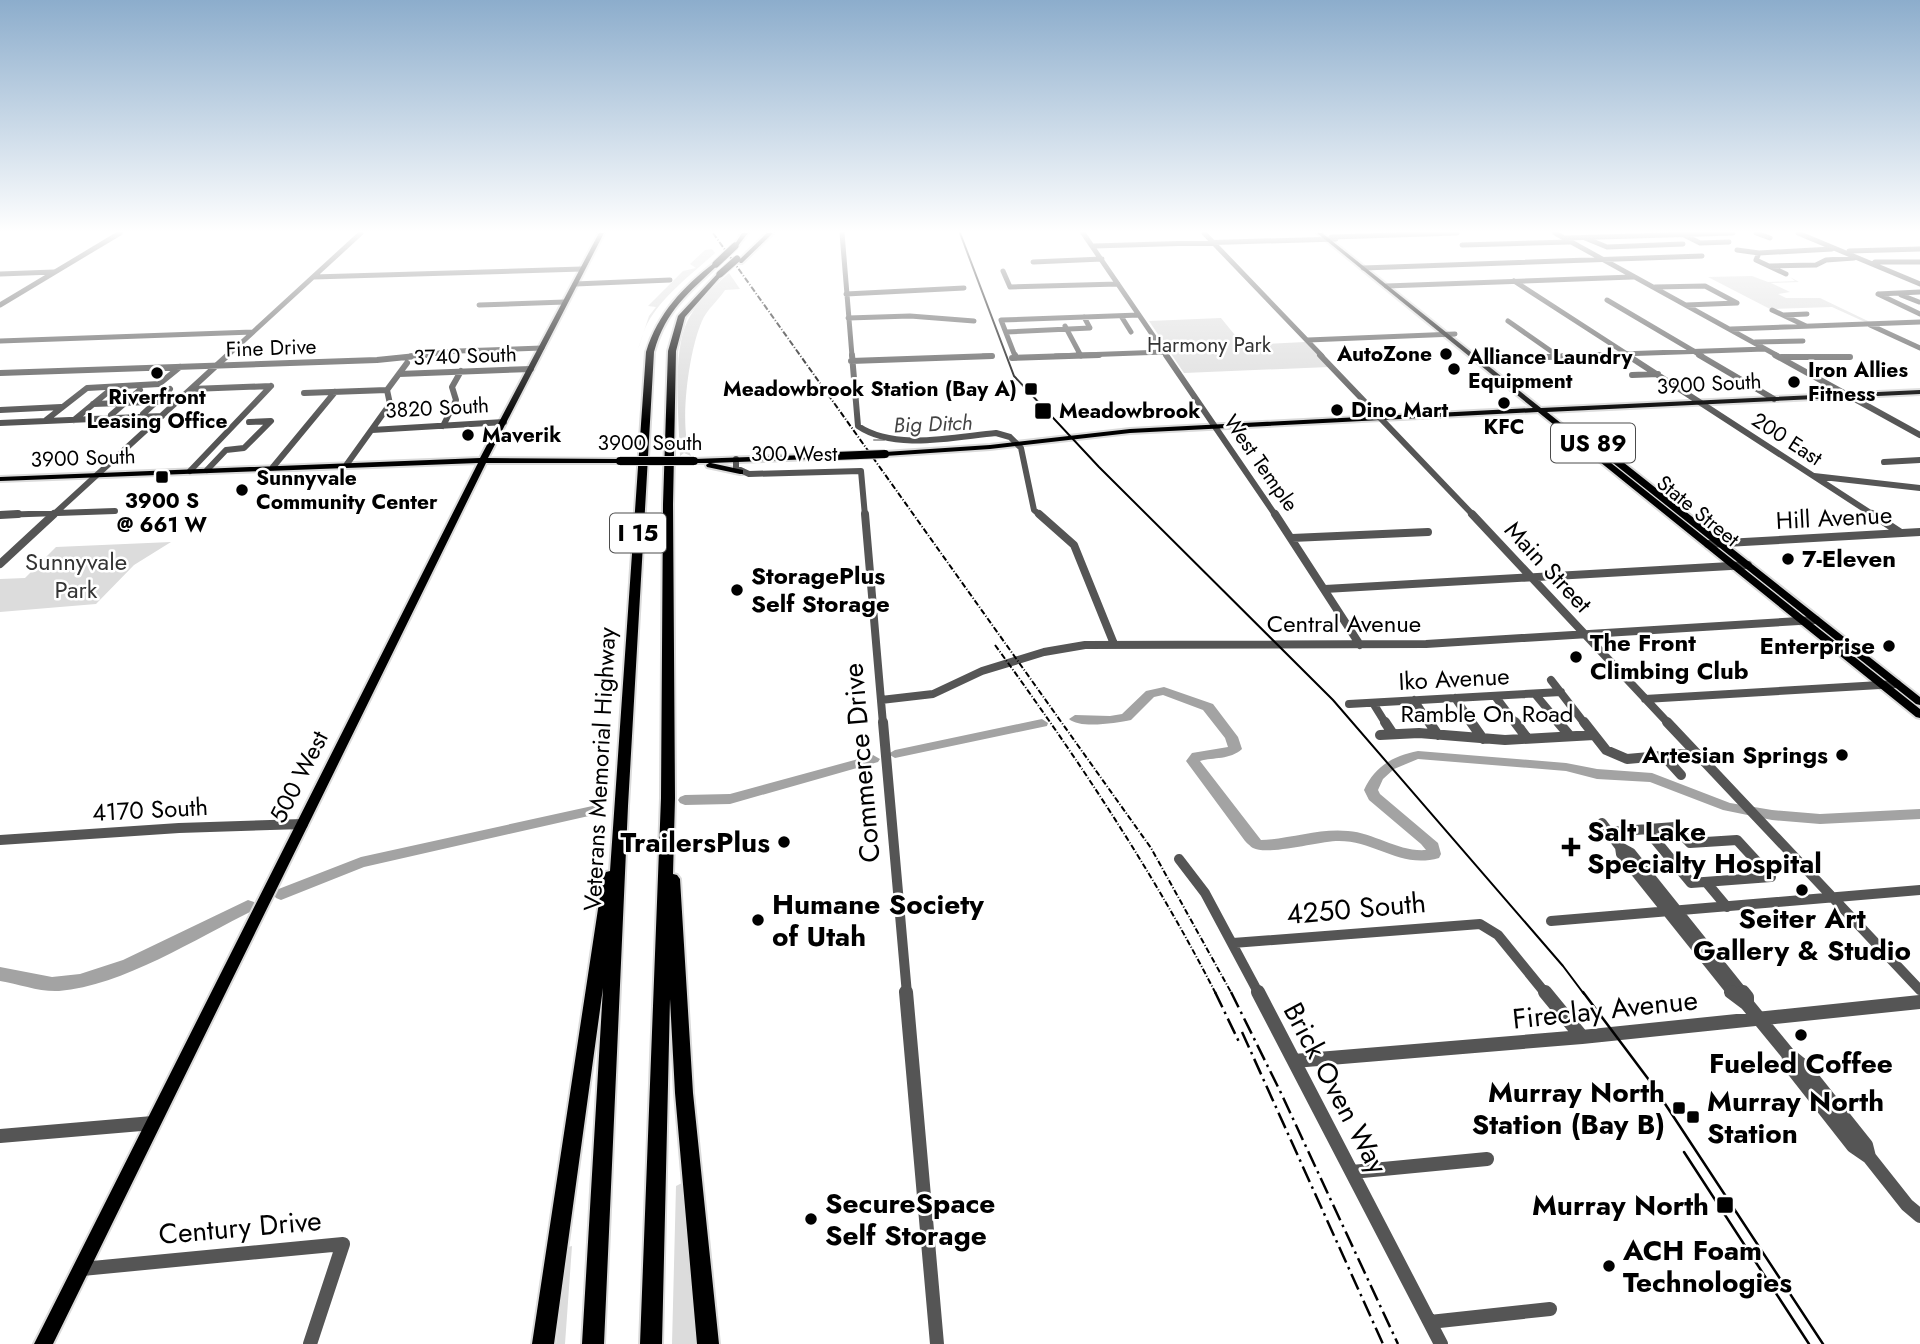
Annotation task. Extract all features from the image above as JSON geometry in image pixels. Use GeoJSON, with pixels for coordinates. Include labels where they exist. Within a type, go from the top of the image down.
{"type":"FeatureCollection","features":[{"type":"Feature","properties":{"kind":"highway","name":"Veterans Memorial Highway"},"geometry":{"type":"LineString","coordinates":[[593,1344],[621,806],[650,352],[654,332],[662,317],[682,296]]}},
{"type":"Feature","properties":{"kind":"highway","name":"I 15"},"geometry":{"type":"LineString","coordinates":[[651,1344],[668,798],[668,504],[672,351],[682,316],[701,296]]}},
{"type":"Feature","properties":{"kind":"highway"},"geometry":{"type":"LineString","coordinates":[[668,798],[684,1093],[708,1344]]}},
{"type":"Feature","properties":{"kind":"highway"},"geometry":{"type":"LineString","coordinates":[[543,1344],[621,806]]}},
{"type":"Feature","properties":{"kind":"main road","name":"500 West"},"geometry":{"type":"LineString","coordinates":[[43,1344],[568,296]]}},
{"type":"Feature","properties":{"kind":"main road","name":"State Street"},"geometry":{"type":"LineString","coordinates":[[1402,296],[1920,715]]}},
{"type":"Feature","properties":{"kind":"main road","name":"State Street"},"geometry":{"type":"LineString","coordinates":[[1451,334],[1488,359],[1920,702]]}},
{"type":"Feature","properties":{"kind":"main road","name":"3900 South"},"geometry":{"type":"LineString","coordinates":[[0,479],[485,459],[694,461],[885,454],[1130,431],[1920,392]]}},
{"type":"Feature","properties":{"kind":"main road"},"geometry":{"type":"LineString","coordinates":[[694,461],[740,472]]}},
{"type":"Feature","properties":{"kind":"street"},"geometry":{"type":"LineString","coordinates":[[0,305],[15,296]]}},
{"type":"Feature","properties":{"kind":"street"},"geometry":{"type":"LineString","coordinates":[[0,564],[293,296]]}},
{"type":"Feature","properties":{"kind":"street","name":"300 West"},"geometry":{"type":"LineString","coordinates":[[846,296],[856,422],[867,433],[899,438],[996,433],[1010,437],[1016,443]]}},
{"type":"Feature","properties":{"kind":"street","name":"West Temple"},"geometry":{"type":"LineString","coordinates":[[1126,296],[1292,538],[1360,645]]}},
{"type":"Feature","properties":{"kind":"street","name":"Main Street"},"geometry":{"type":"LineString","coordinates":[[1265,296],[1383,419],[1528,578],[1920,990]]}},
{"type":"Feature","properties":{"kind":"street","name":"200 East"},"geometry":{"type":"LineString","coordinates":[[1537,296],[1901,533]]}},
{"type":"Feature","properties":{"kind":"street"},"geometry":{"type":"LineString","coordinates":[[1669,296],[1920,435]]}},
{"type":"Feature","properties":{"kind":"street"},"geometry":{"type":"LineString","coordinates":[[1686,305],[1737,303],[1723,296]]}},
{"type":"Feature","properties":{"kind":"street"},"geometry":{"type":"LineString","coordinates":[[1882,296],[1920,314]]}},
{"type":"Feature","properties":{"kind":"street"},"geometry":{"type":"LineString","coordinates":[[1606,300],[1774,399]]}},
{"type":"Feature","properties":{"kind":"street"},"geometry":{"type":"LineString","coordinates":[[479,304],[565,302]]}},
{"type":"Feature","properties":{"kind":"street"},"geometry":{"type":"LineString","coordinates":[[1773,310],[1806,326]]}},
{"type":"Feature","properties":{"kind":"street"},"geometry":{"type":"LineString","coordinates":[[1782,315],[1807,314]]}},
{"type":"Feature","properties":{"kind":"street"},"geometry":{"type":"LineString","coordinates":[[1139,315],[1001,320],[1013,358],[1164,352]]}},
{"type":"Feature","properties":{"kind":"street"},"geometry":{"type":"LineString","coordinates":[[848,318],[910,316],[974,321]]}},
{"type":"Feature","properties":{"kind":"street"},"geometry":{"type":"LineString","coordinates":[[1121,316],[1131,332]]}},
{"type":"Feature","properties":{"kind":"street"},"geometry":{"type":"LineString","coordinates":[[1006,332],[1090,328],[1084,317]]}},
{"type":"Feature","properties":{"kind":"street"},"geometry":{"type":"LineString","coordinates":[[1061,318],[1081,356]]}},
{"type":"Feature","properties":{"kind":"street"},"geometry":{"type":"LineString","coordinates":[[1508,321],[1558,356]]}},
{"type":"Feature","properties":{"kind":"street"},"geometry":{"type":"LineString","coordinates":[[1730,330],[1920,322]]}},
{"type":"Feature","properties":{"kind":"street"},"geometry":{"type":"LineString","coordinates":[[1868,324],[1920,348]]}},
{"type":"Feature","properties":{"kind":"street"},"geometry":{"type":"LineString","coordinates":[[0,341],[253,332]]}},
{"type":"Feature","properties":{"kind":"street"},"geometry":{"type":"LineString","coordinates":[[1308,340],[1451,334]]}},
{"type":"Feature","properties":{"kind":"street"},"geometry":{"type":"LineString","coordinates":[[1753,342],[1802,341]]}},
{"type":"Feature","properties":{"kind":"street","name":"Fine Drive"},"geometry":{"type":"LineString","coordinates":[[2,374],[385,359],[458,351],[542,348]]}},
{"type":"Feature","properties":{"kind":"street"},"geometry":{"type":"LineString","coordinates":[[1488,359],[1765,349]]}},
{"type":"Feature","properties":{"kind":"street"},"geometry":{"type":"LineString","coordinates":[[852,361],[992,356]]}},
{"type":"Feature","properties":{"kind":"street"},"geometry":{"type":"LineString","coordinates":[[1779,357],[1850,357]]}},
{"type":"Feature","properties":{"kind":"street"},"geometry":{"type":"LineString","coordinates":[[347,464],[390,404],[387,390],[407,363]]}},
{"type":"Feature","properties":{"kind":"street"},"geometry":{"type":"LineString","coordinates":[[45,421],[88,388],[159,384],[180,367]]}},
{"type":"Feature","properties":{"kind":"street","name":"3740 South"},"geometry":{"type":"LineString","coordinates":[[399,374],[531,369]]}},
{"type":"Feature","properties":{"kind":"street"},"geometry":{"type":"LineString","coordinates":[[443,426],[455,402],[452,387],[461,372]]}},
{"type":"Feature","properties":{"kind":"street"},"geometry":{"type":"LineString","coordinates":[[1632,375],[1658,374]]}},
{"type":"Feature","properties":{"kind":"street"},"geometry":{"type":"LineString","coordinates":[[190,471],[271,386],[192,388]]}},
{"type":"Feature","properties":{"kind":"street"},"geometry":{"type":"LineString","coordinates":[[143,414],[170,389]]}},
{"type":"Feature","properties":{"kind":"street"},"geometry":{"type":"LineString","coordinates":[[111,415],[140,390]]}},
{"type":"Feature","properties":{"kind":"street"},"geometry":{"type":"LineString","coordinates":[[304,393],[387,390]]}},
{"type":"Feature","properties":{"kind":"street"},"geometry":{"type":"LineString","coordinates":[[74,420],[109,391]]}},
{"type":"Feature","properties":{"kind":"street"},"geometry":{"type":"LineString","coordinates":[[273,467],[335,392]]}},
{"type":"Feature","properties":{"kind":"street"},"geometry":{"type":"LineString","coordinates":[[93,404],[178,401]]}},
{"type":"Feature","properties":{"kind":"street"},"geometry":{"type":"LineString","coordinates":[[0,410],[63,407]]}},
{"type":"Feature","properties":{"kind":"street"},"geometry":{"type":"LineString","coordinates":[[0,423],[162,416]]}},
{"type":"Feature","properties":{"kind":"street"},"geometry":{"type":"LineString","coordinates":[[207,471],[226,450],[243,448],[271,421],[249,422]]}},
{"type":"Feature","properties":{"kind":"street","name":"3820 South"},"geometry":{"type":"LineString","coordinates":[[372,430],[504,422]]}},
{"type":"Feature","properties":{"kind":"street"},"geometry":{"type":"LineString","coordinates":[[1016,443],[1021,449],[1034,510],[1074,545],[1114,644]]}},
{"type":"Feature","properties":{"kind":"street","name":"300 West"},"geometry":{"type":"LineString","coordinates":[[736,459],[736,468],[740,472],[759,475],[861,471]]}},
{"type":"Feature","properties":{"kind":"street"},"geometry":{"type":"LineString","coordinates":[[1884,462],[1920,460]]}},
{"type":"Feature","properties":{"kind":"street","name":"Commerce Drive"},"geometry":{"type":"LineString","coordinates":[[861,471],[937,1344]]}},
{"type":"Feature","properties":{"kind":"street"},"geometry":{"type":"LineString","coordinates":[[1812,476],[1920,488]]}},
{"type":"Feature","properties":{"kind":"street"},"geometry":{"type":"LineString","coordinates":[[0,515],[115,511]]}},
{"type":"Feature","properties":{"kind":"street"},"geometry":{"type":"LineString","coordinates":[[1292,538],[1428,531]]}},
{"type":"Feature","properties":{"kind":"street","name":"Hill Avenue"},"geometry":{"type":"LineString","coordinates":[[1708,544],[1920,532]]}},
{"type":"Feature","properties":{"kind":"street"},"geometry":{"type":"LineString","coordinates":[[1325,589],[1748,565]]}},
{"type":"Feature","properties":{"kind":"street","name":"Central Avenue"},"geometry":{"type":"LineString","coordinates":[[881,701],[933,694],[971,674],[1051,650],[1114,644],[1360,645],[1816,620]]}},
{"type":"Feature","properties":{"kind":"street"},"geometry":{"type":"LineString","coordinates":[[1551,680],[1606,750],[1626,760],[1695,753]]}},
{"type":"Feature","properties":{"kind":"street"},"geometry":{"type":"LineString","coordinates":[[1645,699],[1897,684]]}},
{"type":"Feature","properties":{"kind":"street","name":"Iko Avenue"},"geometry":{"type":"LineString","coordinates":[[1349,704],[1561,692]]}},
{"type":"Feature","properties":{"kind":"street"},"geometry":{"type":"LineString","coordinates":[[1535,694],[1570,736]]}},
{"type":"Feature","properties":{"kind":"street"},"geometry":{"type":"LineString","coordinates":[[1495,696],[1527,738]]}},
{"type":"Feature","properties":{"kind":"street"},"geometry":{"type":"LineString","coordinates":[[1455,698],[1483,739]]}},
{"type":"Feature","properties":{"kind":"street"},"geometry":{"type":"LineString","coordinates":[[1414,700],[1438,735]]}},
{"type":"Feature","properties":{"kind":"street"},"geometry":{"type":"LineString","coordinates":[[1373,703],[1393,734]]}},
{"type":"Feature","properties":{"kind":"street","name":"Ramble On Road"},"geometry":{"type":"LineString","coordinates":[[1380,735],[1438,735],[1483,739],[1594,735]]}},
{"type":"Feature","properties":{"kind":"street"},"geometry":{"type":"LineString","coordinates":[[1663,755],[1681,775]]}},
{"type":"Feature","properties":{"kind":"street","name":"4170 South"},"geometry":{"type":"LineString","coordinates":[[0,840],[158,829],[303,824]]}},
{"type":"Feature","properties":{"kind":"street"},"geometry":{"type":"LineString","coordinates":[[1646,829],[1691,883],[1771,877],[1737,839],[1690,843],[1675,827],[1606,828],[1620,847],[1621,854],[1673,912],[1736,998],[1747,1004],[1788,1055],[1791,1067],[1798,1077],[1853,1146],[1868,1157],[1913,1204],[1920,1216]]}},
{"type":"Feature","properties":{"kind":"street","name":"Brick Oven Way"},"geometry":{"type":"LineString","coordinates":[[1179,859],[1205,893],[1233,943],[1441,1344]]}},
{"type":"Feature","properties":{"kind":"street"},"geometry":{"type":"LineString","coordinates":[[1706,882],[1727,907]]}},
{"type":"Feature","properties":{"kind":"street"},"geometry":{"type":"LineString","coordinates":[[1551,921],[1918,893]]}},
{"type":"Feature","properties":{"kind":"street","name":"4250 South"},"geometry":{"type":"LineString","coordinates":[[1233,943],[1483,925],[1498,935],[1561,1013]]}},
{"type":"Feature","properties":{"kind":"street","name":"Fireclay Avenue"},"geometry":{"type":"LineString","coordinates":[[1294,1062],[1562,1039],[1920,1002]]}},
{"type":"Feature","properties":{"kind":"street"},"geometry":{"type":"LineString","coordinates":[[1561,1013],[1582,1037]]}},
{"type":"Feature","properties":{"kind":"street"},"geometry":{"type":"LineString","coordinates":[[1561,1013],[1567,1030],[1562,1039]]}},
{"type":"Feature","properties":{"kind":"street"},"geometry":{"type":"LineString","coordinates":[[0,1136],[152,1123]]}},
{"type":"Feature","properties":{"kind":"street"},"geometry":{"type":"LineString","coordinates":[[1352,1172],[1487,1159]]}},
{"type":"Feature","properties":{"kind":"street","name":"Century Drive"},"geometry":{"type":"LineString","coordinates":[[80,1269],[343,1244],[310,1344]]}},
{"type":"Feature","properties":{"kind":"street"},"geometry":{"type":"LineString","coordinates":[[1430,1322],[1550,1309]]}},
{"type":"Feature","properties":{"kind":"green space"},"geometry":{"type":"Polygon","coordinates":[[[658,296],[669,296],[646,327],[638,349],[649,316],[656,307],[648,306],[658,296]]]}},
{"type":"Feature","properties":{"kind":"green space"},"geometry":{"type":"Polygon","coordinates":[[[706,296],[721,296],[704,317],[697,334],[689,369],[685,408],[687,443],[691,456],[684,453],[680,456],[679,351],[682,335],[695,308],[706,296]]]}},
{"type":"Feature","properties":{"kind":"green space"},"geometry":{"type":"Polygon","coordinates":[[[1744,296],[1820,298],[1870,322],[1832,307],[1770,309],[1744,296]]]}},
{"type":"Feature","properties":{"kind":"green space","name":"Harmony Park"},"geometry":{"type":"Polygon","coordinates":[[[1221,318],[1243,345],[1305,342],[1329,367],[1184,373],[1149,321],[1221,318]]]}},
{"type":"Feature","properties":{"kind":"green space","name":"Sunnyvale Park"},"geometry":{"type":"Polygon","coordinates":[[[171,542],[134,565],[96,604],[0,612],[0,579],[25,578],[56,547],[171,542]]]}},
{"type":"Feature","properties":{"kind":"green space"},"geometry":{"type":"Polygon","coordinates":[[[682,1183],[699,1344],[672,1344],[676,1186],[682,1183]]]}},
{"type":"Feature","properties":{"kind":"green space"},"geometry":{"type":"Polygon","coordinates":[[[572,1246],[565,1344],[556,1344],[568,1247],[572,1246]]]}},
{"type":"Feature","properties":{"kind":"waterway","name":"Big Ditch"},"geometry":{"type":"LineString","coordinates":[[874,440],[884,440]]}},
{"type":"Feature","properties":{"kind":"waterway"},"geometry":{"type":"LineString","coordinates":[[1075,719],[1110,720],[1126,717],[1150,694],[1164,691],[1208,707],[1231,737],[1235,749],[1227,753],[1197,756],[1193,761],[1250,837],[1257,844],[1263,845],[1329,836],[1350,836],[1403,854],[1434,854],[1433,847],[1374,797],[1371,790],[1383,770],[1403,759],[1418,755],[1566,767],[1597,774],[1652,778],[1728,807],[1772,815],[1820,819],[1920,814]]}},
{"type":"Feature","properties":{"kind":"waterway"},"geometry":{"type":"LineString","coordinates":[[895,754],[1042,723]]}},
{"type":"Feature","properties":{"kind":"waterway"},"geometry":{"type":"LineString","coordinates":[[685,800],[730,799],[873,759]]}},
{"type":"Feature","properties":{"kind":"waterway"},"geometry":{"type":"LineString","coordinates":[[281,894],[361,862],[597,810]]}},
{"type":"Feature","properties":{"kind":"waterway"},"geometry":{"type":"LineString","coordinates":[[0,974],[52,984],[80,981],[129,965],[248,906]]}},
{"type":"Feature","properties":{"kind":"tram line"},"geometry":{"type":"LineString","coordinates":[[984,296],[1014,376],[1099,467],[1333,700],[1563,966],[1584,994]]}},
{"type":"Feature","properties":{"kind":"tram line"},"geometry":{"type":"LineString","coordinates":[[1583,992],[1652,1084],[1823,1344]]}},
{"type":"Feature","properties":{"kind":"tram line"},"geometry":{"type":"LineString","coordinates":[[1684,1152],[1809,1344]]}},
{"type":"Feature","properties":{"kind":"railway"},"geometry":{"type":"LineString","coordinates":[[758,296],[1151,848],[1232,994]]}},
{"type":"Feature","properties":{"kind":"railway"},"geometry":{"type":"LineString","coordinates":[[995,645],[1055,729],[1140,859],[1216,993]]}},
{"type":"Feature","properties":{"kind":"railway"},"geometry":{"type":"LineString","coordinates":[[1216,993],[1240,1044]]}},
{"type":"Feature","properties":{"kind":"railway"},"geometry":{"type":"LineString","coordinates":[[1232,994],[1398,1344]]}},
{"type":"Feature","properties":{"kind":"railway"},"geometry":{"type":"LineString","coordinates":[[1242,1032],[1383,1344]]}},
{"type":"Feature","properties":{"kind":"place","name":"AutoZone"},"geometry":{"type":"Point","coordinates":[1446,354]}},
{"type":"Feature","properties":{"kind":"place","name":"Alliance Laundry Equipment"},"geometry":{"type":"Point","coordinates":[1454,369]}},
{"type":"Feature","properties":{"kind":"place","name":"Riverfront Leasing Office"},"geometry":{"type":"Point","coordinates":[157,373]}},
{"type":"Feature","properties":{"kind":"place","name":"Iron Allies Fitness"},"geometry":{"type":"Point","coordinates":[1794,382]}},
{"type":"Feature","properties":{"kind":"place","name":"Meadowbrook Station (Bay A)"},"geometry":{"type":"Point","coordinates":[1031,389]}},
{"type":"Feature","properties":{"kind":"place","name":"KFC"},"geometry":{"type":"Point","coordinates":[1504,403]}},
{"type":"Feature","properties":{"kind":"place","name":"Dino Mart"},"geometry":{"type":"Point","coordinates":[1337,410]}},
{"type":"Feature","properties":{"kind":"place","name":"Meadowbrook"},"geometry":{"type":"Point","coordinates":[1043,411]}},
{"type":"Feature","properties":{"kind":"place","name":"Maverik"},"geometry":{"type":"Point","coordinates":[468,435]}},
{"type":"Feature","properties":{"kind":"place","name":"3900 S @ 661 W"},"geometry":{"type":"Point","coordinates":[162,477]}},
{"type":"Feature","properties":{"kind":"place","name":"Sunnyvale Community Center"},"geometry":{"type":"Point","coordinates":[242,490]}},
{"type":"Feature","properties":{"kind":"place","name":"7-Eleven"},"geometry":{"type":"Point","coordinates":[1788,559]}},
{"type":"Feature","properties":{"kind":"place","name":"StoragePlus Self Storage"},"geometry":{"type":"Point","coordinates":[737,590]}},
{"type":"Feature","properties":{"kind":"place","name":"Enterprise"},"geometry":{"type":"Point","coordinates":[1889,646]}},
{"type":"Feature","properties":{"kind":"place","name":"The Front Climbing Club"},"geometry":{"type":"Point","coordinates":[1576,657]}},
{"type":"Feature","properties":{"kind":"place","name":"Artesian Springs"},"geometry":{"type":"Point","coordinates":[1842,755]}},
{"type":"Feature","properties":{"kind":"place","name":"TrailersPlus"},"geometry":{"type":"Point","coordinates":[784,842]}},
{"type":"Feature","properties":{"kind":"place","name":"Salt Lake Specialty Hospital"},"geometry":{"type":"Point","coordinates":[1571,847]}},
{"type":"Feature","properties":{"kind":"place","name":"Seiter Art Gallery & Studio"},"geometry":{"type":"Point","coordinates":[1802,890]}},
{"type":"Feature","properties":{"kind":"place","name":"Humane Society of Utah"},"geometry":{"type":"Point","coordinates":[758,920]}},
{"type":"Feature","properties":{"kind":"place","name":"Fueled Coffee"},"geometry":{"type":"Point","coordinates":[1801,1035]}},
{"type":"Feature","properties":{"kind":"place","name":"Murray North Station (Bay B)"},"geometry":{"type":"Point","coordinates":[1679,1108]}},
{"type":"Feature","properties":{"kind":"place","name":"Murray North Station"},"geometry":{"type":"Point","coordinates":[1693,1117]}},
{"type":"Feature","properties":{"kind":"place","name":"Murray North"},"geometry":{"type":"Point","coordinates":[1725,1205]}},
{"type":"Feature","properties":{"kind":"place","name":"SecureSpace Self Storage"},"geometry":{"type":"Point","coordinates":[811,1219]}},
{"type":"Feature","properties":{"kind":"place","name":"ACH Foam Technologies"},"geometry":{"type":"Point","coordinates":[1609,1266]}}]}
